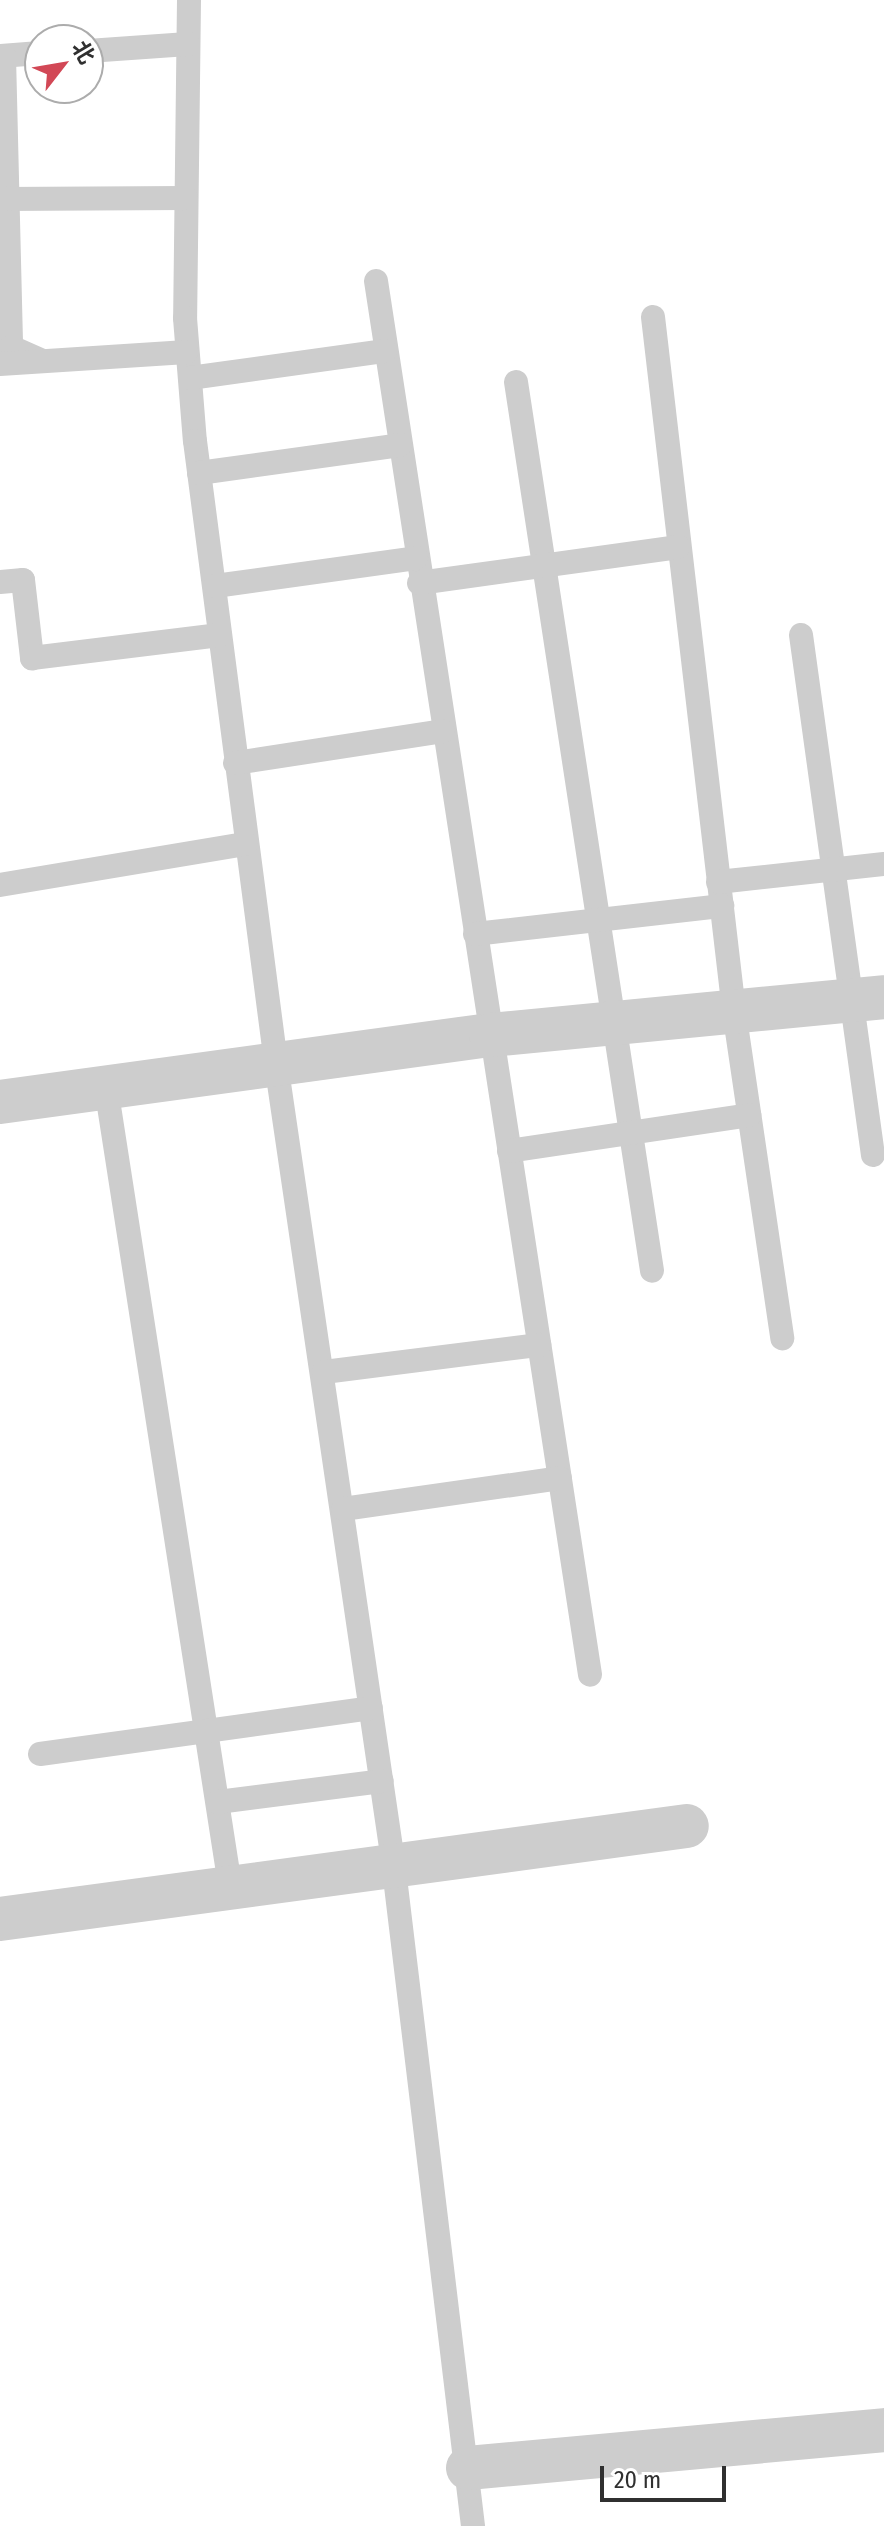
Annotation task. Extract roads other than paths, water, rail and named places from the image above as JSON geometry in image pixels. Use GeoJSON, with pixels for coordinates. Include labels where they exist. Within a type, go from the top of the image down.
{"type":"FeatureCollection","features":[{"type":"Feature","properties":{"kind":"street"},"geometry":{"type":"LineString","coordinates":[[0,1102],[491,1035],[868,999]]}},
{"type":"Feature","properties":{"kind":"street"},"geometry":{"type":"LineString","coordinates":[[0,1919],[393,1861],[687,1826]]}},
{"type":"Feature","properties":{"kind":"street"},"geometry":{"type":"LineString","coordinates":[[468,2468],[884,2430]]}},
{"type":"Feature","properties":{"kind":"lane"},"geometry":{"type":"LineString","coordinates":[[189,0],[187,352],[199,473],[276,1063],[324,1372],[393,1861],[473,2526]]}},
{"type":"Feature","properties":{"kind":"lane"},"geometry":{"type":"LineString","coordinates":[[104,50],[188,44]]}},
{"type":"Feature","properties":{"kind":"lane"},"geometry":{"type":"LineString","coordinates":[[24,54],[2,56],[4,199],[11,347],[42,361]]}},
{"type":"Feature","properties":{"kind":"lane"},"geometry":{"type":"LineString","coordinates":[[4,199],[186,198]]}},
{"type":"Feature","properties":{"kind":"lane"},"geometry":{"type":"LineString","coordinates":[[376,281],[419,583],[590,1675]]}},
{"type":"Feature","properties":{"kind":"lane"},"geometry":{"type":"LineString","coordinates":[[653,317],[734,1011],[782,1338]]}},
{"type":"Feature","properties":{"kind":"lane"},"geometry":{"type":"LineString","coordinates":[[190,378],[385,351]]}},
{"type":"Feature","properties":{"kind":"lane"},"geometry":{"type":"LineString","coordinates":[[0,364],[187,352]]}},
{"type":"Feature","properties":{"kind":"lane"},"geometry":{"type":"LineString","coordinates":[[516,382],[652,1271]]}},
{"type":"Feature","properties":{"kind":"lane"},"geometry":{"type":"LineString","coordinates":[[199,473],[400,445]]}},
{"type":"Feature","properties":{"kind":"lane"},"geometry":{"type":"LineString","coordinates":[[419,583],[545,561],[679,547]]}},
{"type":"Feature","properties":{"kind":"lane"},"geometry":{"type":"LineString","coordinates":[[215,586],[416,558]]}},
{"type":"Feature","properties":{"kind":"lane"},"geometry":{"type":"LineString","coordinates":[[0,582],[23,580],[32,658],[220,635]]}},
{"type":"Feature","properties":{"kind":"lane"},"geometry":{"type":"LineString","coordinates":[[801,635],[834,869],[868,999],[873,1155]]}},
{"type":"Feature","properties":{"kind":"lane"},"geometry":{"type":"LineString","coordinates":[[235,763],[443,731]]}},
{"type":"Feature","properties":{"kind":"lane"},"geometry":{"type":"LineString","coordinates":[[0,885],[246,844]]}},
{"type":"Feature","properties":{"kind":"lane"},"geometry":{"type":"LineString","coordinates":[[718,882],[884,864]]}},
{"type":"Feature","properties":{"kind":"lane"},"geometry":{"type":"LineString","coordinates":[[475,934],[597,917],[722,906]]}},
{"type":"Feature","properties":{"kind":"lane"},"geometry":{"type":"LineString","coordinates":[[106,1087],[230,1885]]}},
{"type":"Feature","properties":{"kind":"lane"},"geometry":{"type":"LineString","coordinates":[[509,1151],[749,1115]]}},
{"type":"Feature","properties":{"kind":"lane"},"geometry":{"type":"LineString","coordinates":[[324,1372],[539,1345]]}},
{"type":"Feature","properties":{"kind":"lane"},"geometry":{"type":"LineString","coordinates":[[343,1509],[560,1478]]}},
{"type":"Feature","properties":{"kind":"lane"},"geometry":{"type":"LineString","coordinates":[[40,1754],[371,1708]]}},
{"type":"Feature","properties":{"kind":"lane"},"geometry":{"type":"LineString","coordinates":[[218,1802],[382,1781]]}}]}
